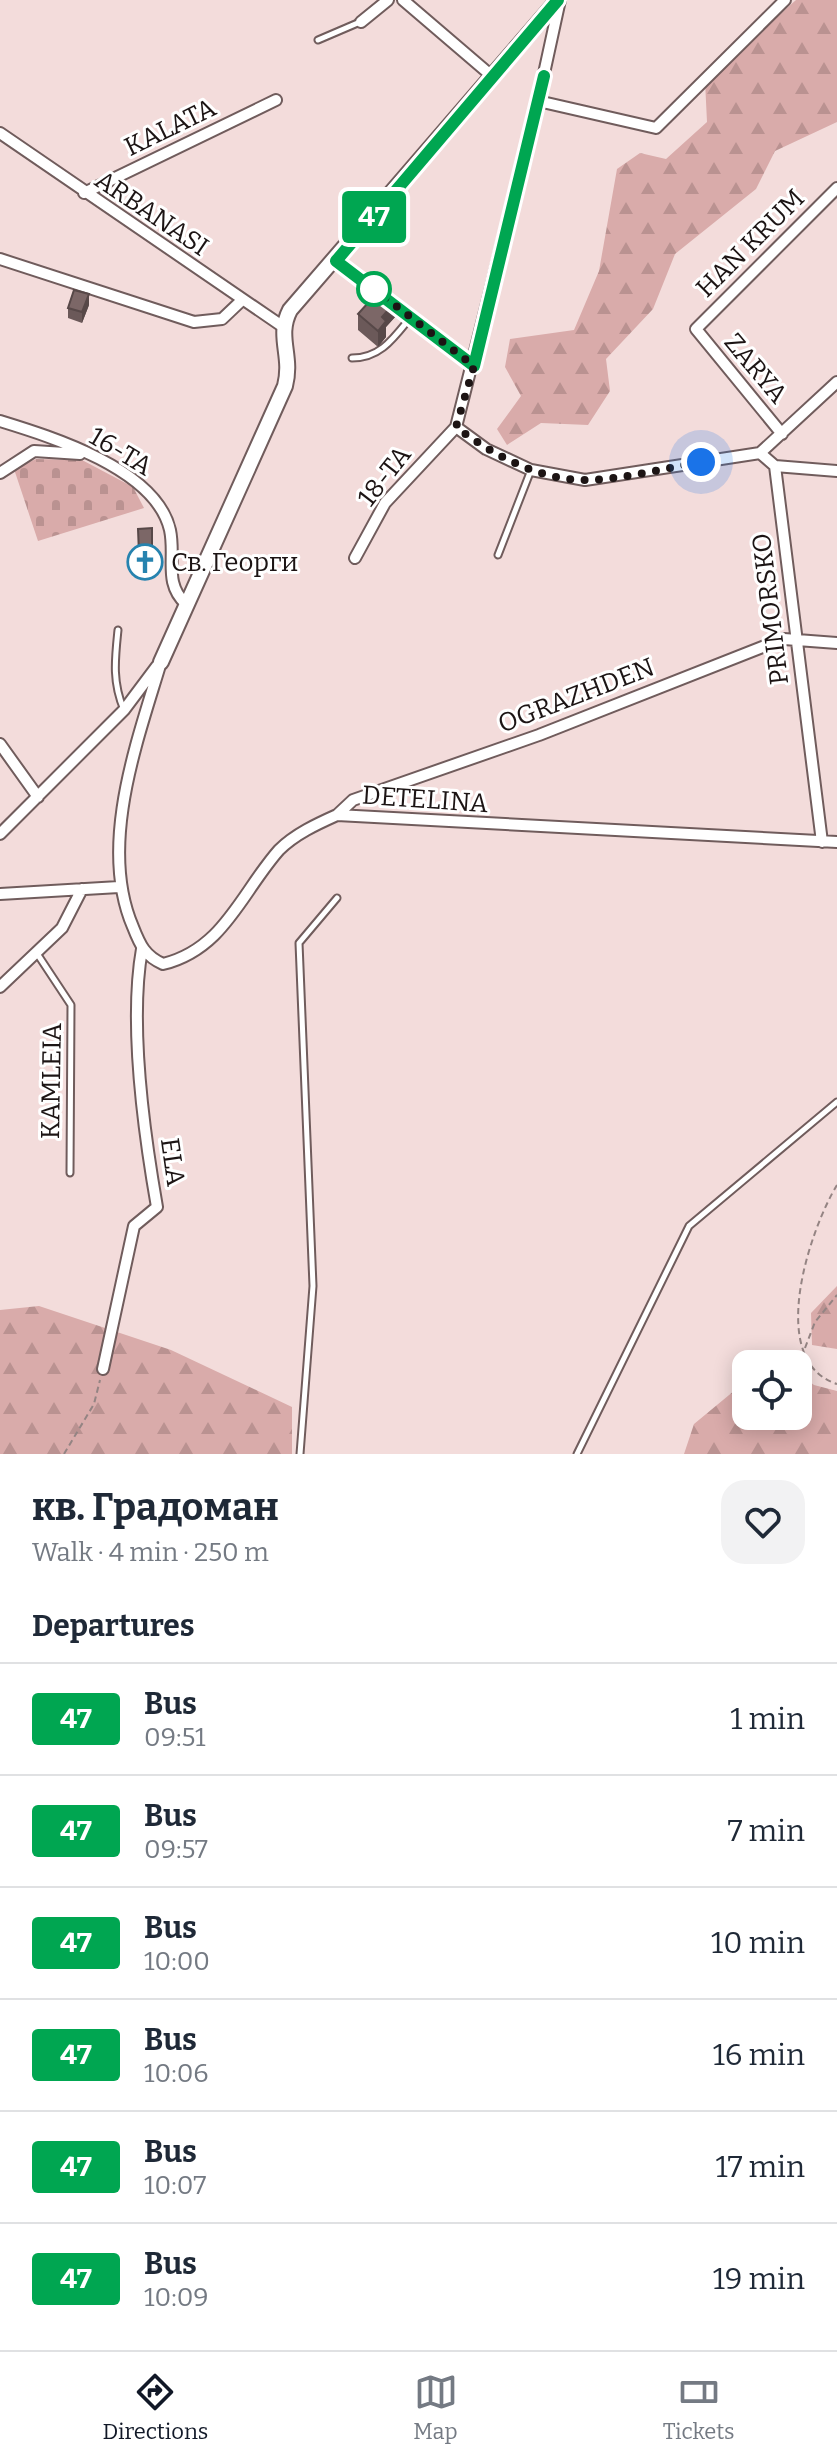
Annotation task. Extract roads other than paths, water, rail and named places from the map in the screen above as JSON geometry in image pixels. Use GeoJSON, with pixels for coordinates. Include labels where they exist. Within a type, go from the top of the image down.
{"type":"FeatureCollection","features":[{"type":"Feature","properties":{"kind":"street"},"geometry":{"type":"LineString","coordinates":[[361,22],[388,0]]}},
{"type":"Feature","properties":{"kind":"street"},"geometry":{"type":"LineString","coordinates":[[403,0],[493,77]]}},
{"type":"Feature","properties":{"kind":"street"},"geometry":{"type":"LineString","coordinates":[[142,949],[119,887],[127,776],[161,662],[285,386],[289,370],[282,326],[290,310],[336,261],[559,0]]}},
{"type":"Feature","properties":{"kind":"street"},"geometry":{"type":"LineString","coordinates":[[559,0],[538,101],[474,366],[456,427],[486,449],[531,470],[585,480],[760,453],[837,382]]}},
{"type":"Feature","properties":{"kind":"street"},"geometry":{"type":"LineString","coordinates":[[538,101],[656,128],[785,0]]}},
{"type":"Feature","properties":{"kind":"street","name":"KALATA"},"geometry":{"type":"LineString","coordinates":[[84,193],[276,100]]}},
{"type":"Feature","properties":{"kind":"street","name":"ARBANASI"},"geometry":{"type":"LineString","coordinates":[[0,133],[282,326]]}},
{"type":"Feature","properties":{"kind":"street","name":"HAN KRUM"},"geometry":{"type":"LineString","coordinates":[[696,329],[837,188]]}},
{"type":"Feature","properties":{"kind":"street"},"geometry":{"type":"LineString","coordinates":[[0,259],[194,322],[222,319],[242,300]]}},
{"type":"Feature","properties":{"kind":"street"},"geometry":{"type":"LineString","coordinates":[[336,261],[474,366]]}},
{"type":"Feature","properties":{"kind":"street","name":"ZARYA"},"geometry":{"type":"LineString","coordinates":[[696,329],[782,434]]}},
{"type":"Feature","properties":{"kind":"street","name":"16-ТА"},"geometry":{"type":"LineString","coordinates":[[0,421],[94,455],[149,493],[162,513],[172,541],[171,585],[186,604]]}},
{"type":"Feature","properties":{"kind":"street","name":"18-ТА"},"geometry":{"type":"LineString","coordinates":[[355,558],[385,503],[456,427]]}},
{"type":"Feature","properties":{"kind":"street"},"geometry":{"type":"LineString","coordinates":[[0,473],[34,451],[94,455]]}},
{"type":"Feature","properties":{"kind":"street"},"geometry":{"type":"LineString","coordinates":[[760,453],[775,466],[837,471]]}},
{"type":"Feature","properties":{"kind":"street","name":"PRIMORSKO"},"geometry":{"type":"LineString","coordinates":[[775,466],[822,842]]}},
{"type":"Feature","properties":{"kind":"street","name":"OGRAZHDEN"},"geometry":{"type":"LineString","coordinates":[[337,815],[353,800],[539,735],[770,644],[795,639],[837,643]]}},
{"type":"Feature","properties":{"kind":"street"},"geometry":{"type":"LineString","coordinates":[[0,834],[124,710],[161,662]]}},
{"type":"Feature","properties":{"kind":"street"},"geometry":{"type":"LineString","coordinates":[[0,744],[38,797]]}},
{"type":"Feature","properties":{"kind":"street","name":"DETELINA"},"geometry":{"type":"LineString","coordinates":[[142,949],[151,959],[163,964],[185,957],[209,943],[279,851],[306,830],[337,815],[837,842]]}},
{"type":"Feature","properties":{"kind":"street"},"geometry":{"type":"LineString","coordinates":[[0,894],[119,887]]}},
{"type":"Feature","properties":{"kind":"street"},"geometry":{"type":"LineString","coordinates":[[0,987],[62,928],[82,889]]}},
{"type":"Feature","properties":{"kind":"street","name":"ELA"},"geometry":{"type":"LineString","coordinates":[[103,1369],[134,1226],[157,1207],[147,1149],[137,1019],[142,949]]}},
{"type":"Feature","properties":{"kind":"lane"},"geometry":{"type":"LineString","coordinates":[[318,40],[361,22]]}},
{"type":"Feature","properties":{"kind":"lane"},"geometry":{"type":"LineString","coordinates":[[352,358],[370,358],[390,343],[411,317]]}},
{"type":"Feature","properties":{"kind":"lane"},"geometry":{"type":"LineString","coordinates":[[498,555],[531,470]]}},
{"type":"Feature","properties":{"kind":"lane"},"geometry":{"type":"LineString","coordinates":[[118,630],[115,691],[124,710]]}},
{"type":"Feature","properties":{"kind":"lane"},"geometry":{"type":"LineString","coordinates":[[300,1454],[313,1286],[299,943],[337,898]]}},
{"type":"Feature","properties":{"kind":"lane","name":"KAMLEIA"},"geometry":{"type":"LineString","coordinates":[[36,951],[71,1005],[70,1173]]}},
{"type":"Feature","properties":{"kind":"lane"},"geometry":{"type":"LineString","coordinates":[[577,1454],[689,1226],[837,1102]]}},
{"type":"Feature","properties":{"kind":"place","name":"Св. Георги"},"geometry":{"type":"Point","coordinates":[145,562]}}]}
